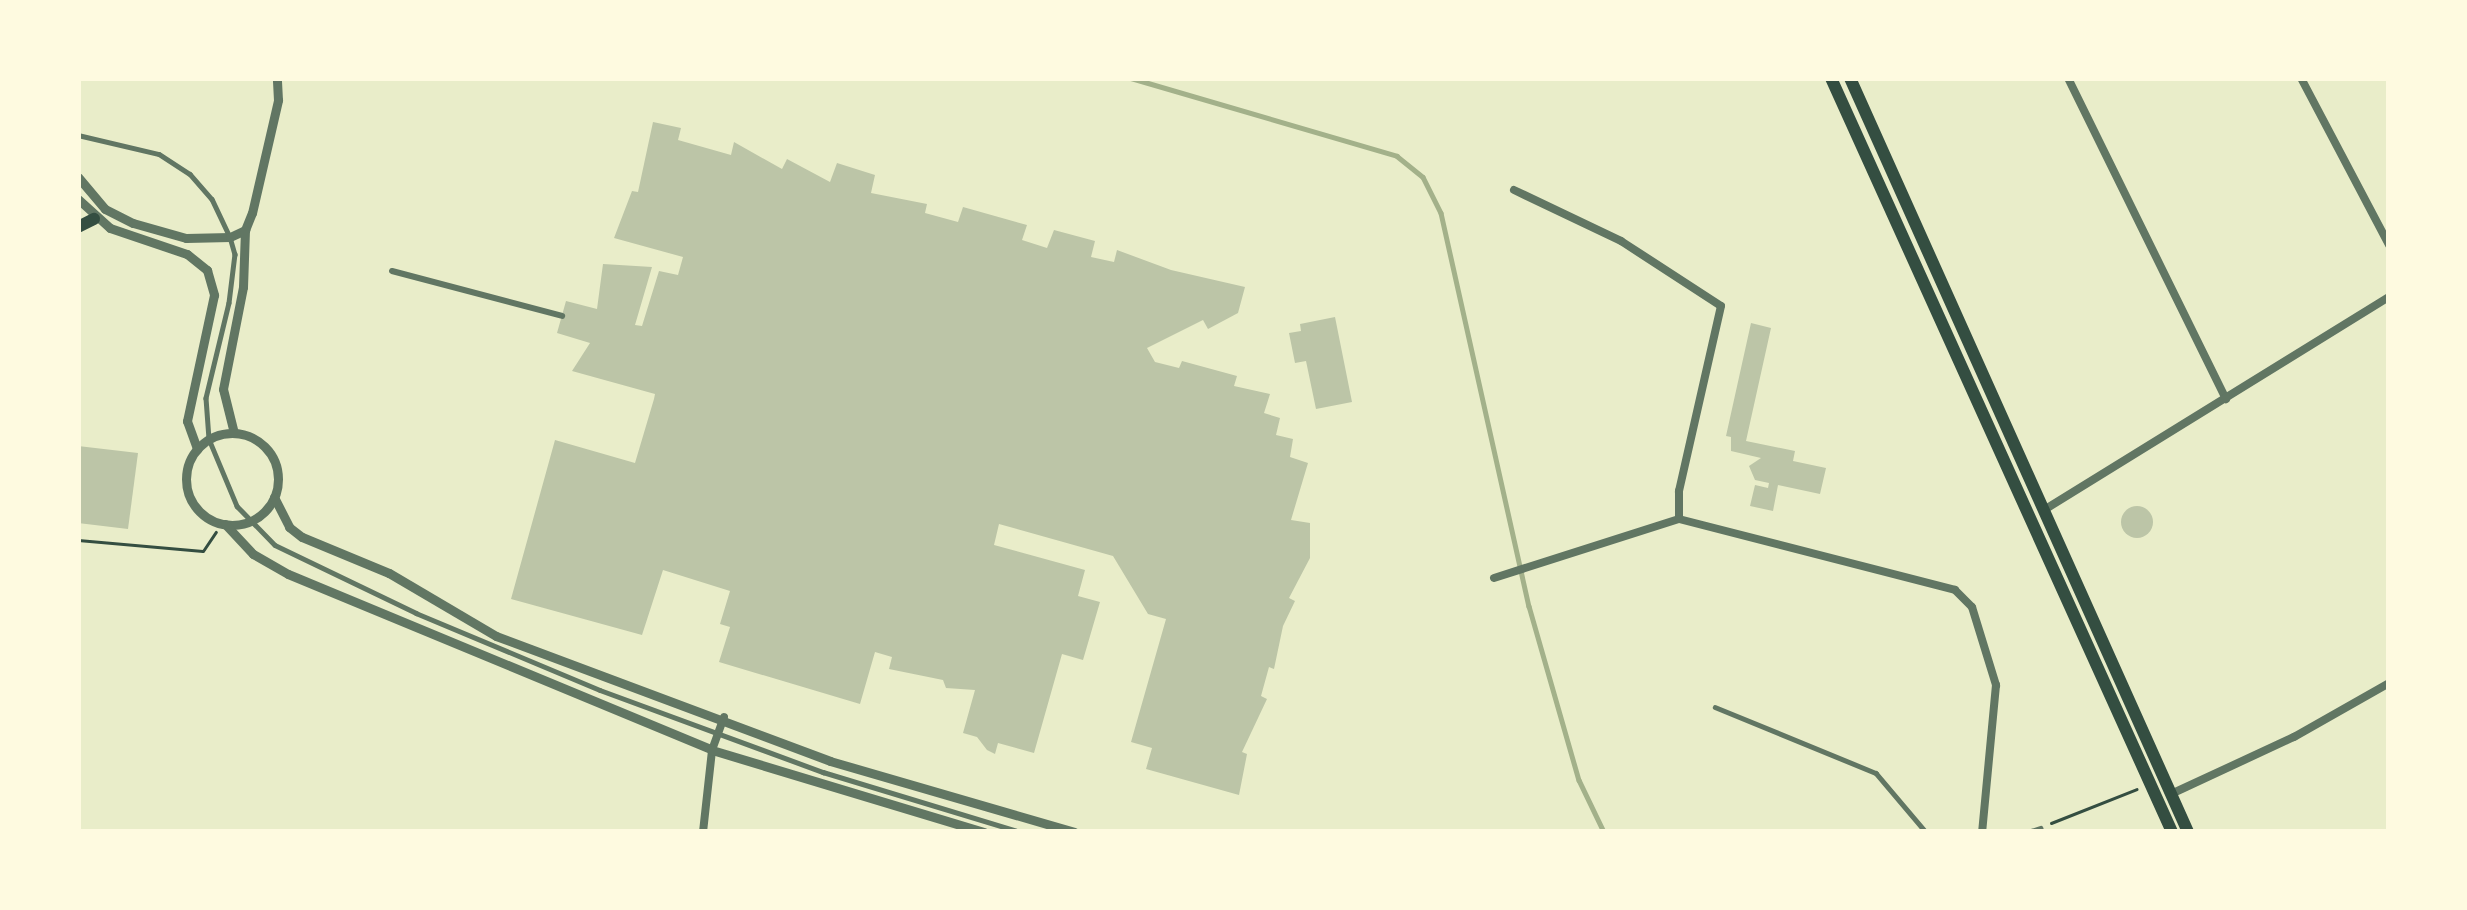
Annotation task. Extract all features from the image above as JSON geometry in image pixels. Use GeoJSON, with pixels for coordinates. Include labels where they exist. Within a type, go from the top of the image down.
{"type":"FeatureCollection","features":[{"type":"Feature","properties":{"kind":"main road"},"geometry":{"type":"LineString","coordinates":[[1831,78],[2172,832]]}},
{"type":"Feature","properties":{"kind":"main road"},"geometry":{"type":"LineString","coordinates":[[1850,78],[2188,832]]}},
{"type":"Feature","properties":{"kind":"main road"},"geometry":{"type":"LineString","coordinates":[[78,227],[94,219]]}},
{"type":"Feature","properties":{"kind":"main road"},"geometry":{"type":"LineString","coordinates":[[2028,517],[2042,511]]}},
{"type":"Feature","properties":{"kind":"street"},"geometry":{"type":"LineString","coordinates":[[234,433],[223,389],[243,287],[245,230],[280,78]]}},
{"type":"Feature","properties":{"kind":"street"},"geometry":{"type":"LineString","coordinates":[[2068,78],[2226,398]]}},
{"type":"Feature","properties":{"kind":"street"},"geometry":{"type":"LineString","coordinates":[[2301,78],[2389,245]]}},
{"type":"Feature","properties":{"kind":"street"},"geometry":{"type":"LineString","coordinates":[[78,177],[105,209],[134,223],[187,238],[230,237],[245,230]]}},
{"type":"Feature","properties":{"kind":"street"},"geometry":{"type":"LineString","coordinates":[[1514,190],[1621,241],[1721,306],[1679,491],[1679,519]]}},
{"type":"Feature","properties":{"kind":"street"},"geometry":{"type":"LineString","coordinates":[[78,199],[94,219],[187,254],[212,282],[210,316],[188,396],[187,422],[197,449]]}},
{"type":"Feature","properties":{"kind":"street"},"geometry":{"type":"LineString","coordinates":[[392,271],[562,316]]}},
{"type":"Feature","properties":{"kind":"street"},"geometry":{"type":"LineString","coordinates":[[2042,511],[2389,297]]}},
{"type":"Feature","properties":{"kind":"street"},"geometry":{"type":"LineString","coordinates":[[274,497],[250,521],[212,521],[189,494],[187,470],[197,449],[209,439],[234,433],[266,449],[277,474],[274,497],[289,527],[388,573],[462,620],[830,761],[1074,832]]}},
{"type":"Feature","properties":{"kind":"street"},"geometry":{"type":"LineString","coordinates":[[1494,578],[1679,519],[1964,597],[1992,660],[1996,685],[1982,832]]}},
{"type":"Feature","properties":{"kind":"street"},"geometry":{"type":"LineString","coordinates":[[224,524],[253,554],[288,574],[712,750],[984,832]]}},
{"type":"Feature","properties":{"kind":"street"},"geometry":{"type":"LineString","coordinates":[[2171,795],[2294,737],[2389,683]]}},
{"type":"Feature","properties":{"kind":"street"},"geometry":{"type":"LineString","coordinates":[[703,832],[712,750],[724,717]]}},
{"type":"Feature","properties":{"kind":"lane"},"geometry":{"type":"LineString","coordinates":[[78,135],[159,154],[190,174],[212,199],[235,254],[229,303],[206,398],[209,439],[224,484],[250,521],[275,545],[416,613],[718,732],[823,772],[1021,832]]}},
{"type":"Feature","properties":{"kind":"lane"},"geometry":{"type":"LineString","coordinates":[[1714,707],[1876,773],[1926,832]]}},
{"type":"Feature","properties":{"kind":"lane"},"geometry":{"type":"LineString","coordinates":[[2028,832],[2040,828]]}},
{"type":"Feature","properties":{"kind":"path"},"geometry":{"type":"LineString","coordinates":[[78,540],[203,550],[224,524]]}},
{"type":"Feature","properties":{"kind":"path"},"geometry":{"type":"LineString","coordinates":[[2040,828],[2150,784]]}},
{"type":"Feature","properties":{"kind":"building"},"geometry":{"type":"Polygon","coordinates":[[[653,122],[681,128],[678,140],[731,155],[734,142],[782,169],[787,159],[830,182],[837,163],[875,175],[871,193],[927,204],[925,213],[958,222],[963,207],[1027,225],[1022,240],[1047,248],[1054,230],[1095,241],[1091,257],[1114,262],[1117,250],[1171,270],[1245,287],[1238,313],[1208,329],[1203,320],[1147,348],[1155,362],[1179,368],[1182,361],[1237,376],[1234,386],[1270,394],[1264,413],[1280,418],[1276,435],[1293,439],[1290,457],[1308,463],[1291,520],[1310,523],[1310,558],[1289,598],[1295,601],[1261,696],[1267,699],[1242,752],[1247,754],[1239,795],[1146,769],[1152,748],[1131,742],[1166,619],[1148,614],[1113,556],[999,524],[994,545],[1085,570],[1078,596],[1100,602],[1083,660],[1062,654],[1034,753],[998,743],[995,754],[987,750],[977,737],[963,733],[975,690],[946,688],[943,680],[889,669],[892,657],[875,652],[860,704],[719,662],[730,627],[720,624],[730,591],[663,570],[642,635],[511,599],[555,440],[635,463],[655,394],[572,371],[590,343],[557,333],[566,301],[597,309],[603,264],[652,267],[635,325],[642,326],[659,271],[678,275],[683,257],[614,238],[632,191],[638,192],[653,122]]]}},
{"type":"Feature","properties":{"kind":"building"},"geometry":{"type":"Polygon","coordinates":[[[1335,317],[1352,402],[1316,409],[1306,361],[1295,363],[1289,333],[1301,331],[1300,324],[1335,317]]]}},
{"type":"Feature","properties":{"kind":"building"},"geometry":{"type":"Polygon","coordinates":[[[1751,323],[1771,328],[1746,441],[1795,451],[1793,461],[1826,468],[1820,494],[1778,485],[1773,511],[1750,506],[1755,485],[1768,488],[1769,483],[1755,480],[1749,466],[1761,458],[1731,451],[1731,437],[1726,436],[1751,323]]]}},
{"type":"Feature","properties":{"kind":"building"},"geometry":{"type":"Polygon","coordinates":[[[78,446],[138,453],[128,529],[78,523],[78,446]]]}},
{"type":"Feature","properties":{"kind":"building"},"geometry":{"type":"Polygon","coordinates":[[[2137,506],[2148,511],[2153,522],[2148,533],[2137,538],[2126,533],[2121,522],[2126,511],[2137,506]]]}},
{"type":"Feature","properties":{"kind":"waterway"},"geometry":{"type":"LineString","coordinates":[[1131,78],[1397,156],[1423,177],[1441,213],[1529,606],[1579,780],[1604,832]]}}]}
